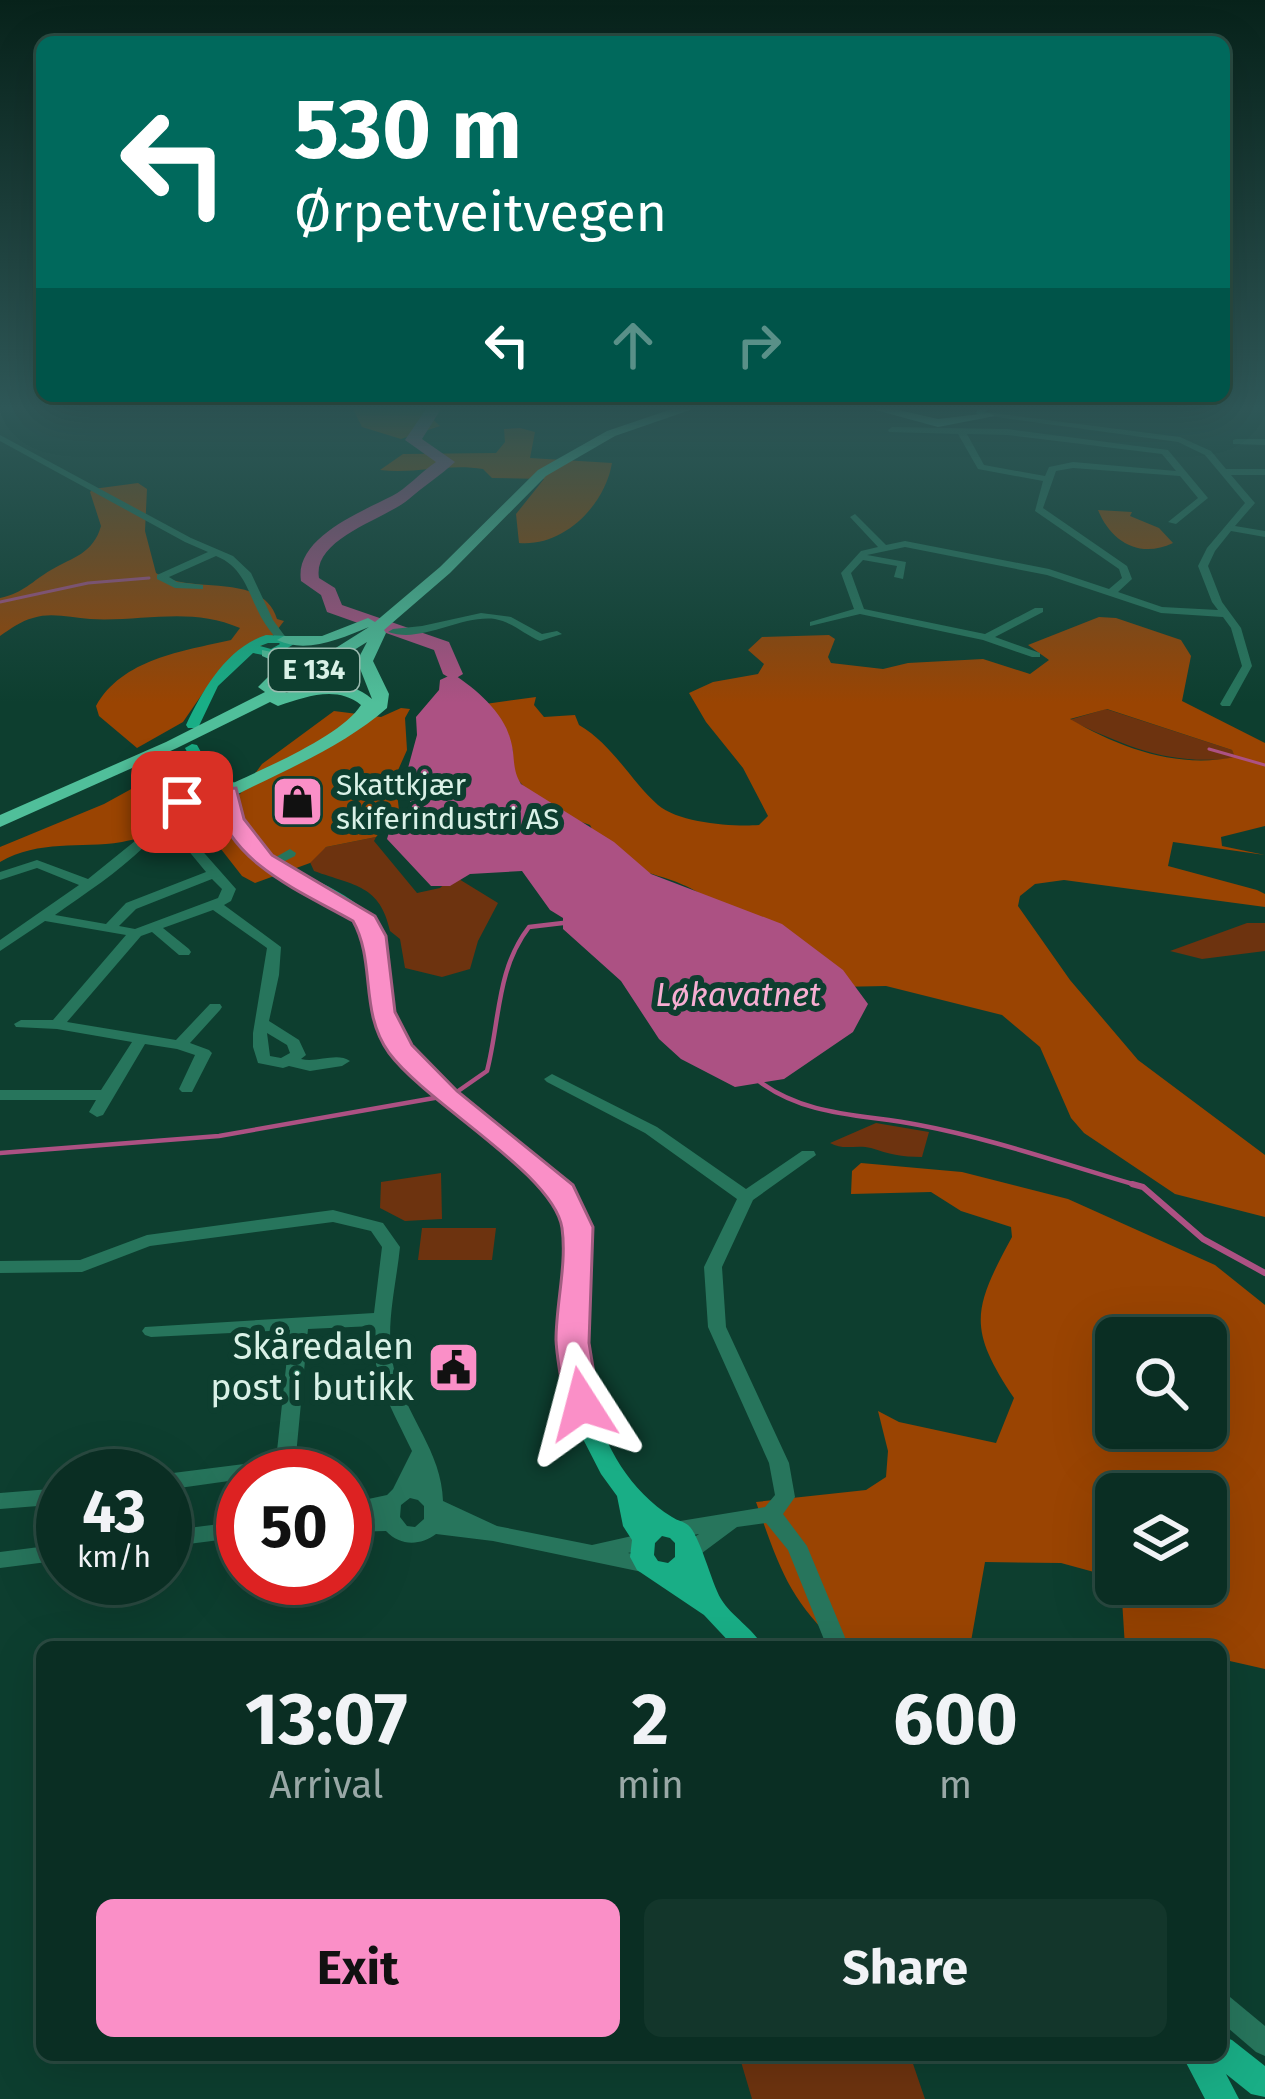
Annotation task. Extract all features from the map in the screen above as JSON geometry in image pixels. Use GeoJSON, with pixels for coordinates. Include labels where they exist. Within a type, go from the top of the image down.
{"type":"FeatureCollection","features":[{"type":"Feature","properties":{"kind":"highway","name":"E 134"},"geometry":{"type":"LineString","coordinates":[[223,785],[294,760],[375,712],[382,698],[366,665],[367,649],[410,597],[500,507]]}},
{"type":"Feature","properties":{"kind":"highway","name":"E 134"},"geometry":{"type":"LineString","coordinates":[[196,733],[339,655],[508,507]]}},
{"type":"Feature","properties":{"kind":"highway","name":"E 134"},"geometry":{"type":"LineString","coordinates":[[283,639],[339,636],[410,597]]}},
{"type":"Feature","properties":{"kind":"highway","name":"E 134"},"geometry":{"type":"LineString","coordinates":[[196,733],[285,672],[286,658],[260,649]]}},
{"type":"Feature","properties":{"kind":"highway","name":"E 134"},"geometry":{"type":"LineString","coordinates":[[0,819],[286,698],[327,689],[365,697],[368,709],[358,721]]}},
{"type":"Feature","properties":{"kind":"main road"},"geometry":{"type":"LineString","coordinates":[[198,792],[196,733],[205,694],[229,667],[260,649],[287,647],[283,639]]}},
{"type":"Feature","properties":{"kind":"main road"},"geometry":{"type":"LineString","coordinates":[[198,764],[223,785],[233,821]]}},
{"type":"Feature","properties":{"kind":"main road"},"geometry":{"type":"LineString","coordinates":[[198,792],[223,785]]}},
{"type":"Feature","properties":{"kind":"main road"},"geometry":{"type":"LineString","coordinates":[[198,792],[233,821],[269,865],[362,916],[374,936],[382,1012],[400,1048],[456,1105],[540,1168],[569,1203],[579,1244],[575,1373],[595,1438],[628,1492],[686,1538],[713,1608]]}},
{"type":"Feature","properties":{"kind":"main road"},"geometry":{"type":"LineString","coordinates":[[628,1492],[634,1526],[648,1554],[744,1641]]}},
{"type":"Feature","properties":{"kind":"main road"},"geometry":{"type":"LineString","coordinates":[[648,1554],[671,1530]]}},
{"type":"Feature","properties":{"kind":"main road"},"geometry":{"type":"LineString","coordinates":[[648,1554],[678,1568],[691,1554]]}},
{"type":"Feature","properties":{"kind":"main road"},"geometry":{"type":"LineString","coordinates":[[1227,2055],[1263,2083]]}},
{"type":"Feature","properties":{"kind":"main road"},"geometry":{"type":"LineString","coordinates":[[1201,2061],[1223,2099],[1237,2083],[1263,2083]]}},
{"type":"Feature","properties":{"kind":"street"},"geometry":{"type":"LineString","coordinates":[[130,507],[241,565],[268,622],[283,639]]}},
{"type":"Feature","properties":{"kind":"street"},"geometry":{"type":"LineString","coordinates":[[1039,507],[1127,573],[1127,580],[1110,594]]}},
{"type":"Feature","properties":{"kind":"street"},"geometry":{"type":"LineString","coordinates":[[1173,522],[1192,507]]}},
{"type":"Feature","properties":{"kind":"street"},"geometry":{"type":"LineString","coordinates":[[1226,704],[1247,666],[1236,628],[1203,566],[1246,507]]}},
{"type":"Feature","properties":{"kind":"street"},"geometry":{"type":"LineString","coordinates":[[855,517],[882,546]]}},
{"type":"Feature","properties":{"kind":"street"},"geometry":{"type":"LineString","coordinates":[[1227,528],[1265,535]]}},
{"type":"Feature","properties":{"kind":"street"},"geometry":{"type":"LineString","coordinates":[[860,611],[846,573],[860,557],[882,546],[923,547],[1029,567],[1161,610],[1225,614]]}},
{"type":"Feature","properties":{"kind":"street"},"geometry":{"type":"LineString","coordinates":[[199,586],[166,583],[161,577],[215,552]]}},
{"type":"Feature","properties":{"kind":"street"},"geometry":{"type":"LineString","coordinates":[[860,557],[902,564],[899,577]]}},
{"type":"Feature","properties":{"kind":"street"},"geometry":{"type":"LineString","coordinates":[[986,637],[1039,610]]}},
{"type":"Feature","properties":{"kind":"street"},"geometry":{"type":"LineString","coordinates":[[814,624],[860,611],[986,637],[1036,655]]}},
{"type":"Feature","properties":{"kind":"street"},"geometry":{"type":"LineString","coordinates":[[393,632],[424,633],[490,616],[510,620],[540,638],[557,634]]}},
{"type":"Feature","properties":{"kind":"street"},"geometry":{"type":"LineString","coordinates":[[260,649],[268,622]]}},
{"type":"Feature","properties":{"kind":"street"},"geometry":{"type":"LineString","coordinates":[[0,947],[90,885],[142,842],[167,811],[198,792]]}},
{"type":"Feature","properties":{"kind":"street"},"geometry":{"type":"LineString","coordinates":[[44,917],[136,933],[215,905],[232,893],[193,849]]}},
{"type":"Feature","properties":{"kind":"street"},"geometry":{"type":"LineString","coordinates":[[269,865],[290,853]]}},
{"type":"Feature","properties":{"kind":"street"},"geometry":{"type":"LineString","coordinates":[[0,876],[37,864],[90,885]]}},
{"type":"Feature","properties":{"kind":"street"},"geometry":{"type":"LineString","coordinates":[[109,928],[131,906],[214,873]]}},
{"type":"Feature","properties":{"kind":"street"},"geometry":{"type":"LineString","coordinates":[[215,905],[274,947],[273,985],[259,1052],[262,1060],[310,1066],[342,1061]]}},
{"type":"Feature","properties":{"kind":"street"},"geometry":{"type":"LineString","coordinates":[[155,928],[184,952]]}},
{"type":"Feature","properties":{"kind":"street"},"geometry":{"type":"LineString","coordinates":[[57,1024],[136,933]]}},
{"type":"Feature","properties":{"kind":"street"},"geometry":{"type":"LineString","coordinates":[[180,1045],[215,1007]]}},
{"type":"Feature","properties":{"kind":"street"},"geometry":{"type":"LineString","coordinates":[[21,1024],[57,1024],[204,1053],[187,1089]]}},
{"type":"Feature","properties":{"kind":"street"},"geometry":{"type":"LineString","coordinates":[[263,1024],[299,1049],[289,1061]]}},
{"type":"Feature","properties":{"kind":"street"},"geometry":{"type":"LineString","coordinates":[[97,1112],[141,1040]]}},
{"type":"Feature","properties":{"kind":"street"},"geometry":{"type":"LineString","coordinates":[[552,1079],[651,1130],[746,1197]]}},
{"type":"Feature","properties":{"kind":"street"},"geometry":{"type":"LineString","coordinates":[[0,1095],[106,1095]]}},
{"type":"Feature","properties":{"kind":"street"},"geometry":{"type":"LineString","coordinates":[[671,1530],[771,1514],[785,1497],[779,1463],[726,1351],[711,1295],[716,1255],[746,1197],[808,1155]]}},
{"type":"Feature","properties":{"kind":"street"},"geometry":{"type":"LineString","coordinates":[[0,1267],[82,1266],[163,1238],[349,1216],[377,1227],[391,1247],[383,1319],[384,1368],[431,1465],[434,1511]]}},
{"type":"Feature","properties":{"kind":"street"},"geometry":{"type":"LineString","coordinates":[[151,1331],[383,1319]]}},
{"type":"Feature","properties":{"kind":"street"},"geometry":{"type":"LineString","coordinates":[[192,1478],[285,1466],[299,1324]]}},
{"type":"Feature","properties":{"kind":"street"},"geometry":{"type":"LineString","coordinates":[[393,1506],[422,1453]]}},
{"type":"Feature","properties":{"kind":"street"},"geometry":{"type":"LineString","coordinates":[[372,1514],[418,1492],[434,1511],[493,1533],[593,1553],[648,1554]]}},
{"type":"Feature","properties":{"kind":"street"},"geometry":{"type":"LineString","coordinates":[[0,1501],[36,1498]]}},
{"type":"Feature","properties":{"kind":"street"},"geometry":{"type":"LineString","coordinates":[[393,1506],[405,1532],[434,1511]]}},
{"type":"Feature","properties":{"kind":"street"},"geometry":{"type":"LineString","coordinates":[[372,1509],[393,1506]]}},
{"type":"Feature","properties":{"kind":"street"},"geometry":{"type":"LineString","coordinates":[[771,1514],[797,1546],[836,1641]]}},
{"type":"Feature","properties":{"kind":"street"},"geometry":{"type":"LineString","coordinates":[[691,1554],[729,1524]]}},
{"type":"Feature","properties":{"kind":"street"},"geometry":{"type":"LineString","coordinates":[[0,1560],[36,1555]]}},
{"type":"Feature","properties":{"kind":"street"},"geometry":{"type":"LineString","coordinates":[[1227,2011],[1265,2043]]}},
{"type":"Feature","properties":{"kind":"shaded area"},"geometry":{"type":"Polygon","coordinates":[[[95,507],[146,507],[145,531],[156,573],[170,580],[257,594],[284,621],[271,638],[205,690],[183,722],[137,748],[99,716],[96,706],[107,690],[137,667],[231,640],[240,628],[184,616],[47,615],[24,621],[0,636],[0,598],[81,554],[101,526],[95,507]]]}},
{"type":"Feature","properties":{"kind":"shaded area"},"geometry":{"type":"Polygon","coordinates":[[[522,507],[592,507],[566,531],[536,542],[519,543],[516,514],[522,507]]]}},
{"type":"Feature","properties":{"kind":"shaded area"},"geometry":{"type":"Polygon","coordinates":[[[1098,510],[1132,512],[1130,516],[1159,528],[1173,543],[1149,549],[1128,544],[1111,531],[1098,510]]]}},
{"type":"Feature","properties":{"kind":"shaded area"},"geometry":{"type":"Polygon","coordinates":[[[1099,617],[1116,618],[1181,640],[1191,656],[1182,701],[1265,743],[1265,826],[1221,837],[1222,846],[1265,855],[1173,842],[1168,866],[1257,890],[1265,894],[1265,907],[1064,880],[1035,884],[1020,896],[1018,906],[1070,980],[1138,1060],[1265,1155],[1265,1217],[1175,1194],[1084,1133],[1071,1118],[1040,1047],[1002,1015],[886,986],[836,987],[826,975],[707,898],[621,862],[590,825],[544,809],[510,771],[510,742],[478,705],[536,697],[534,705],[544,717],[575,715],[579,725],[602,742],[667,811],[707,822],[759,825],[768,816],[743,768],[689,693],[713,682],[758,674],[764,664],[748,650],[762,637],[829,635],[835,639],[828,657],[831,663],[883,669],[983,659],[1030,674],[1049,660],[1028,645],[1099,617]],[[1107,709],[1070,719],[1129,747],[1170,758],[1235,757],[1232,750],[1107,709]]]}},
{"type":"Feature","properties":{"kind":"shaded area"},"geometry":{"type":"Polygon","coordinates":[[[410,709],[405,718],[407,750],[395,777],[399,810],[376,837],[326,847],[310,863],[255,883],[242,876],[203,826],[187,824],[166,826],[122,842],[30,850],[0,862],[0,847],[144,782],[163,783],[176,800],[214,804],[240,794],[262,764],[334,711],[381,717],[410,709]]]}},
{"type":"Feature","properties":{"kind":"shaded area"},"geometry":{"type":"Polygon","coordinates":[[[1106,709],[1232,750],[1236,758],[1169,757],[1069,720],[1106,709]]]}},
{"type":"Feature","properties":{"kind":"shaded area"},"geometry":{"type":"Polygon","coordinates":[[[376,837],[374,841],[417,893],[440,888],[454,876],[498,903],[470,969],[442,977],[405,968],[400,939],[390,931],[380,904],[364,889],[314,871],[309,860],[326,847],[376,837]]]}},
{"type":"Feature","properties":{"kind":"shaded area"},"geometry":{"type":"Polygon","coordinates":[[[1247,923],[1265,923],[1265,951],[1202,959],[1170,951],[1247,923]]]}},
{"type":"Feature","properties":{"kind":"shaded area"},"geometry":{"type":"Polygon","coordinates":[[[876,1123],[929,1132],[922,1157],[830,1143],[876,1123]]]}},
{"type":"Feature","properties":{"kind":"shaded area"},"geometry":{"type":"Polygon","coordinates":[[[861,1163],[962,1172],[1068,1199],[1215,1265],[1265,1305],[1265,1669],[1227,1660],[1227,1641],[1125,1641],[1122,1605],[1227,1605],[1227,1473],[1095,1473],[1095,1572],[1061,1563],[985,1562],[971,1641],[834,1641],[808,1613],[779,1564],[756,1502],[866,1490],[886,1477],[888,1451],[878,1411],[899,1422],[996,1443],[1014,1398],[988,1353],[981,1318],[989,1283],[1012,1237],[1011,1227],[961,1211],[931,1192],[851,1194],[852,1171],[861,1163]]]}},
{"type":"Feature","properties":{"kind":"shaded area"},"geometry":{"type":"Polygon","coordinates":[[[441,1173],[442,1219],[405,1221],[380,1208],[381,1182],[441,1173]]]}},
{"type":"Feature","properties":{"kind":"shaded area"},"geometry":{"type":"Polygon","coordinates":[[[422,1228],[496,1228],[492,1260],[418,1260],[422,1228]]]}},
{"type":"Feature","properties":{"kind":"shaded area"},"geometry":{"type":"Polygon","coordinates":[[[741,2061],[912,2061],[925,2099],[752,2099],[741,2061]]]}},
{"type":"Feature","properties":{"kind":"water","name":"Løkavatnet"},"geometry":{"type":"Polygon","coordinates":[[[453,674],[501,719],[521,784],[614,842],[651,874],[782,924],[843,970],[868,1004],[853,1032],[784,1079],[735,1087],[681,1059],[659,1039],[621,981],[563,929],[563,918],[550,910],[522,871],[470,874],[450,886],[431,886],[387,839],[392,823],[411,805],[405,779],[417,735],[416,717],[439,690],[440,680],[453,674]]]}},
{"type":"Feature","properties":{"kind":"waterway"},"geometry":{"type":"LineString","coordinates":[[379,507],[320,547],[308,569],[310,581],[329,592],[334,608],[442,646],[453,674]]}},
{"type":"Feature","properties":{"kind":"waterway"},"geometry":{"type":"LineString","coordinates":[[0,602],[88,583],[149,578]]}},
{"type":"Feature","properties":{"kind":"waterway"},"geometry":{"type":"LineString","coordinates":[[1209,749],[1265,765]]}},
{"type":"Feature","properties":{"kind":"waterway"},"geometry":{"type":"LineString","coordinates":[[451,1096],[487,1071],[505,978],[518,943],[529,927],[563,923]]}},
{"type":"Feature","properties":{"kind":"waterway"},"geometry":{"type":"LineString","coordinates":[[760,1082],[817,1108],[947,1131],[1143,1187]]}},
{"type":"Feature","properties":{"kind":"waterway"},"geometry":{"type":"LineString","coordinates":[[0,1153],[219,1136],[440,1097]]}},
{"type":"Feature","properties":{"kind":"waterway"},"geometry":{"type":"LineString","coordinates":[[1132,1184],[1143,1187]]}},
{"type":"Feature","properties":{"kind":"waterway"},"geometry":{"type":"LineString","coordinates":[[1143,1187],[1203,1239],[1265,1273]]}},
{"type":"Feature","properties":{"kind":"place","name":"Skattkjær skiferindustri AS"},"geometry":{"type":"Point","coordinates":[297,802]}},
{"type":"Feature","properties":{"kind":"place","name":"Skåredalen post i butikk"},"geometry":{"type":"Point","coordinates":[453,1368]}},
{"type":"Feature","properties":{"kind":"route"},"geometry":{"type":"LineString","coordinates":[[182,802],[167,811],[170,803],[192,788],[191,792],[203,797],[228,792],[225,804],[233,821],[264,860],[362,916],[374,936],[382,1012],[400,1048],[465,1113],[558,1185],[578,1227],[573,1343],[582,1404]]}}]}
